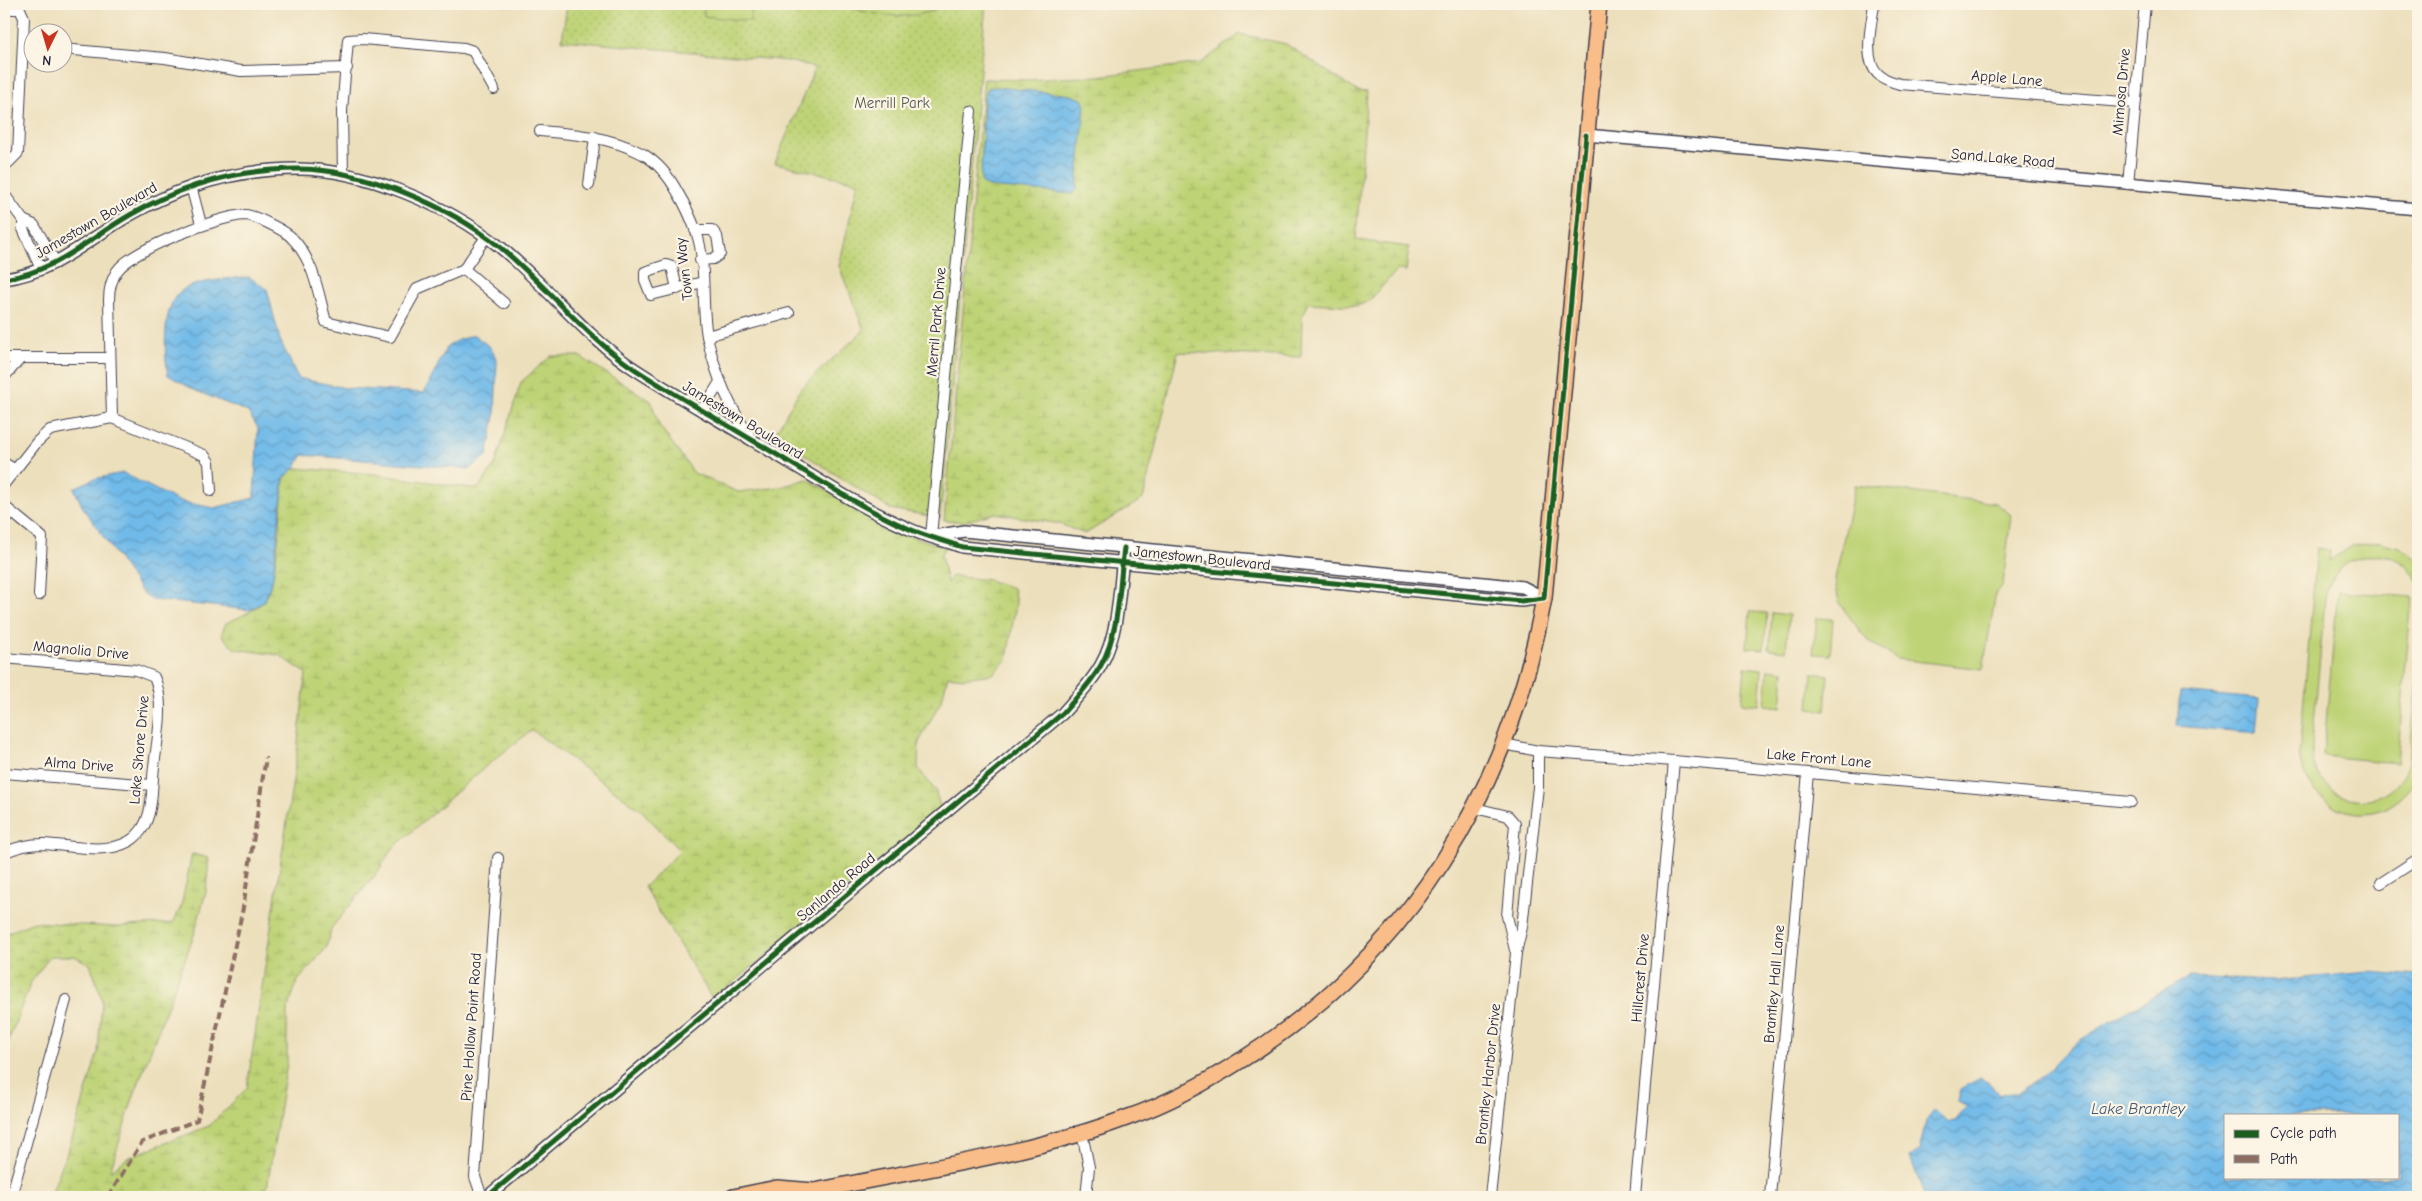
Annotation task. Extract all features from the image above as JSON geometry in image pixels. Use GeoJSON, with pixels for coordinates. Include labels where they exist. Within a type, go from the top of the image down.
{"type":"FeatureCollection","features":[{"type":"Feature","properties":{"kind":"main road"},"geometry":{"type":"LineString","coordinates":[[733,1197],[777,1188],[809,1194],[1034,1146],[1082,1133],[1132,1116],[1207,1081],[1300,1020],[1349,977],[1398,924],[1434,877],[1475,808],[1504,744],[1533,656],[1544,598],[1599,4]]}},
{"type":"Feature","properties":{"kind":"street","name":"Apple Lane"},"geometry":{"type":"LineString","coordinates":[[1874,4],[1870,55],[1878,74],[1900,84],[2135,103]]}},
{"type":"Feature","properties":{"kind":"street","name":"Mimosa Drive"},"geometry":{"type":"LineString","coordinates":[[2128,184],[2145,4]]}},
{"type":"Feature","properties":{"kind":"street"},"geometry":{"type":"LineString","coordinates":[[4,9],[20,9],[24,18],[18,153],[4,167]]}},
{"type":"Feature","properties":{"kind":"street"},"geometry":{"type":"LineString","coordinates":[[343,174],[342,111],[348,40],[363,39],[464,48],[472,51],[494,89]]}},
{"type":"Feature","properties":{"kind":"street"},"geometry":{"type":"LineString","coordinates":[[72,50],[166,58],[241,72],[347,68]]}},
{"type":"Feature","properties":{"kind":"street","name":"Merril Park Drive"},"geometry":{"type":"LineString","coordinates":[[931,536],[971,111]]}},
{"type":"Feature","properties":{"kind":"street","name":"Town Way"},"geometry":{"type":"LineString","coordinates":[[540,131],[595,137],[616,142],[644,155],[669,177],[686,207],[695,230],[703,282],[707,336],[720,382],[738,420],[753,440]]}},
{"type":"Feature","properties":{"kind":"street","name":"Sand Lake Road"},"geometry":{"type":"LineString","coordinates":[[1586,135],[2418,209]]}},
{"type":"Feature","properties":{"kind":"street"},"geometry":{"type":"LineString","coordinates":[[589,185],[595,137]]}},
{"type":"Feature","properties":{"kind":"street","name":"Jamestown Boulevard"},"geometry":{"type":"LineString","coordinates":[[4,279],[56,263],[128,216],[191,186],[259,171],[300,169],[343,174],[417,196],[466,224],[500,247],[576,320],[628,364],[702,411],[848,497],[907,528],[962,547],[1521,601],[1544,598]]}},
{"type":"Feature","properties":{"kind":"street"},"geometry":{"type":"LineString","coordinates":[[191,186],[201,224]]}},
{"type":"Feature","properties":{"kind":"street"},"geometry":{"type":"LineString","coordinates":[[4,194],[23,220],[34,224],[56,263]]}},
{"type":"Feature","properties":{"kind":"street"},"geometry":{"type":"LineString","coordinates":[[112,418],[109,293],[117,270],[167,240],[201,224],[246,215],[267,223],[291,236],[311,264],[326,322],[390,337],[417,289],[464,270],[486,237]]}},
{"type":"Feature","properties":{"kind":"street"},"geometry":{"type":"LineString","coordinates":[[23,220],[23,229],[41,269]]}},
{"type":"Feature","properties":{"kind":"street"},"geometry":{"type":"LineString","coordinates":[[695,230],[712,230],[717,236],[720,254],[713,259],[700,260]]}},
{"type":"Feature","properties":{"kind":"street"},"geometry":{"type":"LineString","coordinates":[[677,289],[674,270],[666,265],[645,272],[644,280],[651,295],[677,289],[703,282]]}},
{"type":"Feature","properties":{"kind":"street"},"geometry":{"type":"LineString","coordinates":[[464,270],[504,303]]}},
{"type":"Feature","properties":{"kind":"street"},"geometry":{"type":"LineString","coordinates":[[707,336],[789,313]]}},
{"type":"Feature","properties":{"kind":"street"},"geometry":{"type":"LineString","coordinates":[[4,358],[110,358]]}},
{"type":"Feature","properties":{"kind":"street"},"geometry":{"type":"LineString","coordinates":[[4,377],[21,358]]}},
{"type":"Feature","properties":{"kind":"street"},"geometry":{"type":"LineString","coordinates":[[702,411],[720,382]]}},
{"type":"Feature","properties":{"kind":"street"},"geometry":{"type":"LineString","coordinates":[[4,484],[14,469],[50,430],[112,418],[204,455],[208,462],[211,491]]}},
{"type":"Feature","properties":{"kind":"street"},"geometry":{"type":"LineString","coordinates":[[4,463],[14,469]]}},
{"type":"Feature","properties":{"kind":"street"},"geometry":{"type":"LineString","coordinates":[[4,506],[42,537],[39,595]]}},
{"type":"Feature","properties":{"kind":"street","name":"Jamestown Boulevard"},"geometry":{"type":"LineString","coordinates":[[931,536],[964,531],[1523,587],[1544,598]]}},
{"type":"Feature","properties":{"kind":"street","name":"Sanlando Road"},"geometry":{"type":"LineString","coordinates":[[487,1197],[1064,713],[1086,688],[1105,656],[1113,636],[1124,548]]}},
{"type":"Feature","properties":{"kind":"street","name":"Magnolia Drive"},"geometry":{"type":"LineString","coordinates":[[4,658],[136,670],[154,677]]}},
{"type":"Feature","properties":{"kind":"street","name":"Lake Shore Drive"},"geometry":{"type":"LineString","coordinates":[[4,853],[25,846],[43,844],[94,849],[121,845],[130,840],[146,822],[150,811],[160,701],[154,677]]}},
{"type":"Feature","properties":{"kind":"street","name":"Lake Front Lane"},"geometry":{"type":"LineString","coordinates":[[1504,744],[1538,751],[1674,761],[2131,802]]}},
{"type":"Feature","properties":{"kind":"street","name":"Brantley Harbor Drive"},"geometry":{"type":"LineString","coordinates":[[1490,1197],[1516,953],[1522,927],[1538,788],[1538,751]]}},
{"type":"Feature","properties":{"kind":"street","name":"Hillcrest Drive"},"geometry":{"type":"LineString","coordinates":[[1635,1197],[1674,761]]}},
{"type":"Feature","properties":{"kind":"street","name":"Alma Drive"},"geometry":{"type":"LineString","coordinates":[[4,773],[152,785]]}},
{"type":"Feature","properties":{"kind":"street","name":"Brantley Hall Lane"},"geometry":{"type":"LineString","coordinates":[[1770,1197],[1808,773]]}},
{"type":"Feature","properties":{"kind":"street","name":"Brantley Harbor Drive"},"geometry":{"type":"LineString","coordinates":[[1475,808],[1508,816],[1515,824],[1507,916],[1516,953]]}},
{"type":"Feature","properties":{"kind":"street","name":"Pine Hollow Point Road"},"geometry":{"type":"LineString","coordinates":[[482,1197],[475,1177],[498,858]]}},
{"type":"Feature","properties":{"kind":"street"},"geometry":{"type":"LineString","coordinates":[[2380,883],[2418,859]]}},
{"type":"Feature","properties":{"kind":"street"},"geometry":{"type":"LineString","coordinates":[[11,1197],[66,1000]]}},
{"type":"Feature","properties":{"kind":"street"},"geometry":{"type":"LineString","coordinates":[[1082,1133],[1090,1167],[1086,1197]]}},
{"type":"Feature","properties":{"kind":"green space","name":"Merrill Park"},"geometry":{"type":"Polygon","coordinates":[[[567,4],[986,4],[940,518],[890,509],[774,435],[801,388],[864,330],[839,266],[858,182],[775,163],[815,68],[788,61],[562,40],[567,4]]]}},
{"type":"Feature","properties":{"kind":"green space"},"geometry":{"type":"Polygon","coordinates":[[[704,4],[752,4],[750,21],[704,16],[704,4]]]}},
{"type":"Feature","properties":{"kind":"green space"},"geometry":{"type":"Polygon","coordinates":[[[839,4],[945,4],[921,14],[893,16],[839,4]]]}},
{"type":"Feature","properties":{"kind":"green space"},"geometry":{"type":"Polygon","coordinates":[[[1240,34],[1286,44],[1357,91],[1367,92],[1356,240],[1409,247],[1406,271],[1397,270],[1369,301],[1357,306],[1309,303],[1302,317],[1301,357],[1178,352],[1143,499],[1085,534],[1060,524],[995,513],[963,522],[944,520],[984,79],[1028,80],[1099,76],[1201,63],[1240,34]],[[984,98],[982,184],[989,187],[1005,187],[984,98]]]}},
{"type":"Feature","properties":{"kind":"green space"},"geometry":{"type":"Polygon","coordinates":[[[551,356],[579,356],[651,401],[659,425],[694,473],[738,492],[781,487],[807,479],[904,534],[945,547],[941,555],[947,583],[952,576],[988,580],[1013,588],[1016,603],[1007,659],[993,674],[964,678],[948,676],[942,699],[919,742],[918,768],[935,790],[941,809],[713,1000],[644,887],[680,851],[642,811],[532,730],[485,767],[392,849],[377,873],[332,927],[326,948],[297,982],[287,1011],[287,1063],[267,1188],[250,1197],[50,1197],[71,1142],[98,1052],[102,999],[90,964],[74,956],[50,956],[31,982],[4,1052],[4,938],[7,933],[34,922],[115,927],[173,923],[181,907],[192,854],[209,858],[206,892],[193,938],[133,1098],[110,1171],[129,1157],[209,1126],[247,1088],[296,760],[306,673],[279,655],[235,649],[221,635],[226,623],[247,613],[265,599],[273,575],[276,558],[284,478],[295,468],[374,474],[478,489],[495,465],[521,382],[551,356]]]}},
{"type":"Feature","properties":{"kind":"green space"},"geometry":{"type":"Polygon","coordinates":[[[1855,485],[1996,503],[2011,515],[2003,585],[1996,592],[1983,669],[1897,659],[1867,640],[1839,603],[1835,579],[1855,485]]]}},
{"type":"Feature","properties":{"kind":"green space"},"geometry":{"type":"Polygon","coordinates":[[[2380,542],[2399,547],[2418,560],[2418,582],[2408,568],[2395,559],[2381,555],[2366,556],[2352,561],[2340,570],[2330,583],[2325,599],[2312,746],[2315,767],[2324,782],[2337,793],[2353,799],[2369,799],[2385,793],[2399,781],[2409,763],[2418,664],[2419,772],[2412,787],[2386,808],[2370,813],[2354,812],[2338,808],[2324,799],[2312,787],[2304,772],[2299,755],[2317,548],[2330,550],[2329,561],[2351,546],[2380,542]]]}},
{"type":"Feature","properties":{"kind":"green space"},"geometry":{"type":"Polygon","coordinates":[[[2338,591],[2412,597],[2397,763],[2323,756],[2338,591]]]}},
{"type":"Feature","properties":{"kind":"green space"},"geometry":{"type":"Polygon","coordinates":[[[1750,612],[1767,613],[1764,649],[1747,648],[1750,612]]]}},
{"type":"Feature","properties":{"kind":"green space"},"geometry":{"type":"Polygon","coordinates":[[[1772,613],[1789,615],[1786,651],[1769,649],[1772,613]]]}},
{"type":"Feature","properties":{"kind":"green space"},"geometry":{"type":"Polygon","coordinates":[[[1817,618],[1833,619],[1830,655],[1813,654],[1817,618]]]}},
{"type":"Feature","properties":{"kind":"green space"},"geometry":{"type":"Polygon","coordinates":[[[1745,667],[1762,669],[1759,705],[1742,703],[1745,667]]]}},
{"type":"Feature","properties":{"kind":"green space"},"geometry":{"type":"Polygon","coordinates":[[[1768,669],[1784,671],[1781,707],[1765,705],[1768,669]]]}},
{"type":"Feature","properties":{"kind":"green space"},"geometry":{"type":"Polygon","coordinates":[[[1812,673],[1828,675],[1825,711],[1809,709],[1812,673]]]}},
{"type":"Feature","properties":{"kind":"water"},"geometry":{"type":"Polygon","coordinates":[[[996,87],[1071,95],[1082,99],[1085,105],[1077,189],[1073,194],[989,187],[982,184],[984,98],[988,88],[996,87]]]}},
{"type":"Feature","properties":{"kind":"water"},"geometry":{"type":"Polygon","coordinates":[[[249,277],[267,289],[280,340],[298,378],[345,388],[424,393],[447,347],[458,340],[474,335],[490,347],[497,360],[495,416],[487,456],[469,469],[303,455],[295,468],[284,478],[273,577],[265,600],[251,610],[153,600],[143,594],[82,506],[74,488],[94,479],[123,473],[178,501],[214,508],[254,498],[258,428],[248,412],[196,391],[168,375],[165,343],[170,307],[181,291],[204,282],[249,277]]]}},
{"type":"Feature","properties":{"kind":"water"},"geometry":{"type":"Polygon","coordinates":[[[2180,692],[2259,699],[2256,733],[2177,726],[2180,692]]]}},
{"type":"Feature","properties":{"kind":"water","name":"Lake Brantley"},"geometry":{"type":"Polygon","coordinates":[[[2370,972],[2418,976],[2418,1197],[1923,1197],[1924,1194],[1910,1157],[1919,1151],[1926,1121],[1934,1111],[1949,1122],[1955,1121],[1967,1107],[1958,1102],[1961,1089],[1980,1078],[1989,1083],[1999,1094],[2017,1093],[2043,1076],[2077,1042],[2129,1010],[2190,977],[2272,981],[2370,972]]]}},
{"type":"Feature","properties":{"kind":"marked path"},"geometry":{"type":"LineString","coordinates":[[108,1197],[142,1142],[197,1120],[243,908],[266,757]]}},
{"type":"Feature","properties":{"kind":"cycle path"},"geometry":{"type":"LineString","coordinates":[[4,279],[22,276],[39,270],[70,254],[115,224],[150,204],[190,187],[232,176],[275,170],[298,169],[350,175],[405,193],[431,204],[479,232],[516,261],[595,338],[630,366],[846,497],[885,518],[919,533],[962,547],[1521,601],[1544,598],[1586,135]]}},
{"type":"Feature","properties":{"kind":"cycle path"},"geometry":{"type":"LineString","coordinates":[[487,1197],[1063,713],[1093,678],[1107,652],[1118,608],[1124,548]]}}]}
